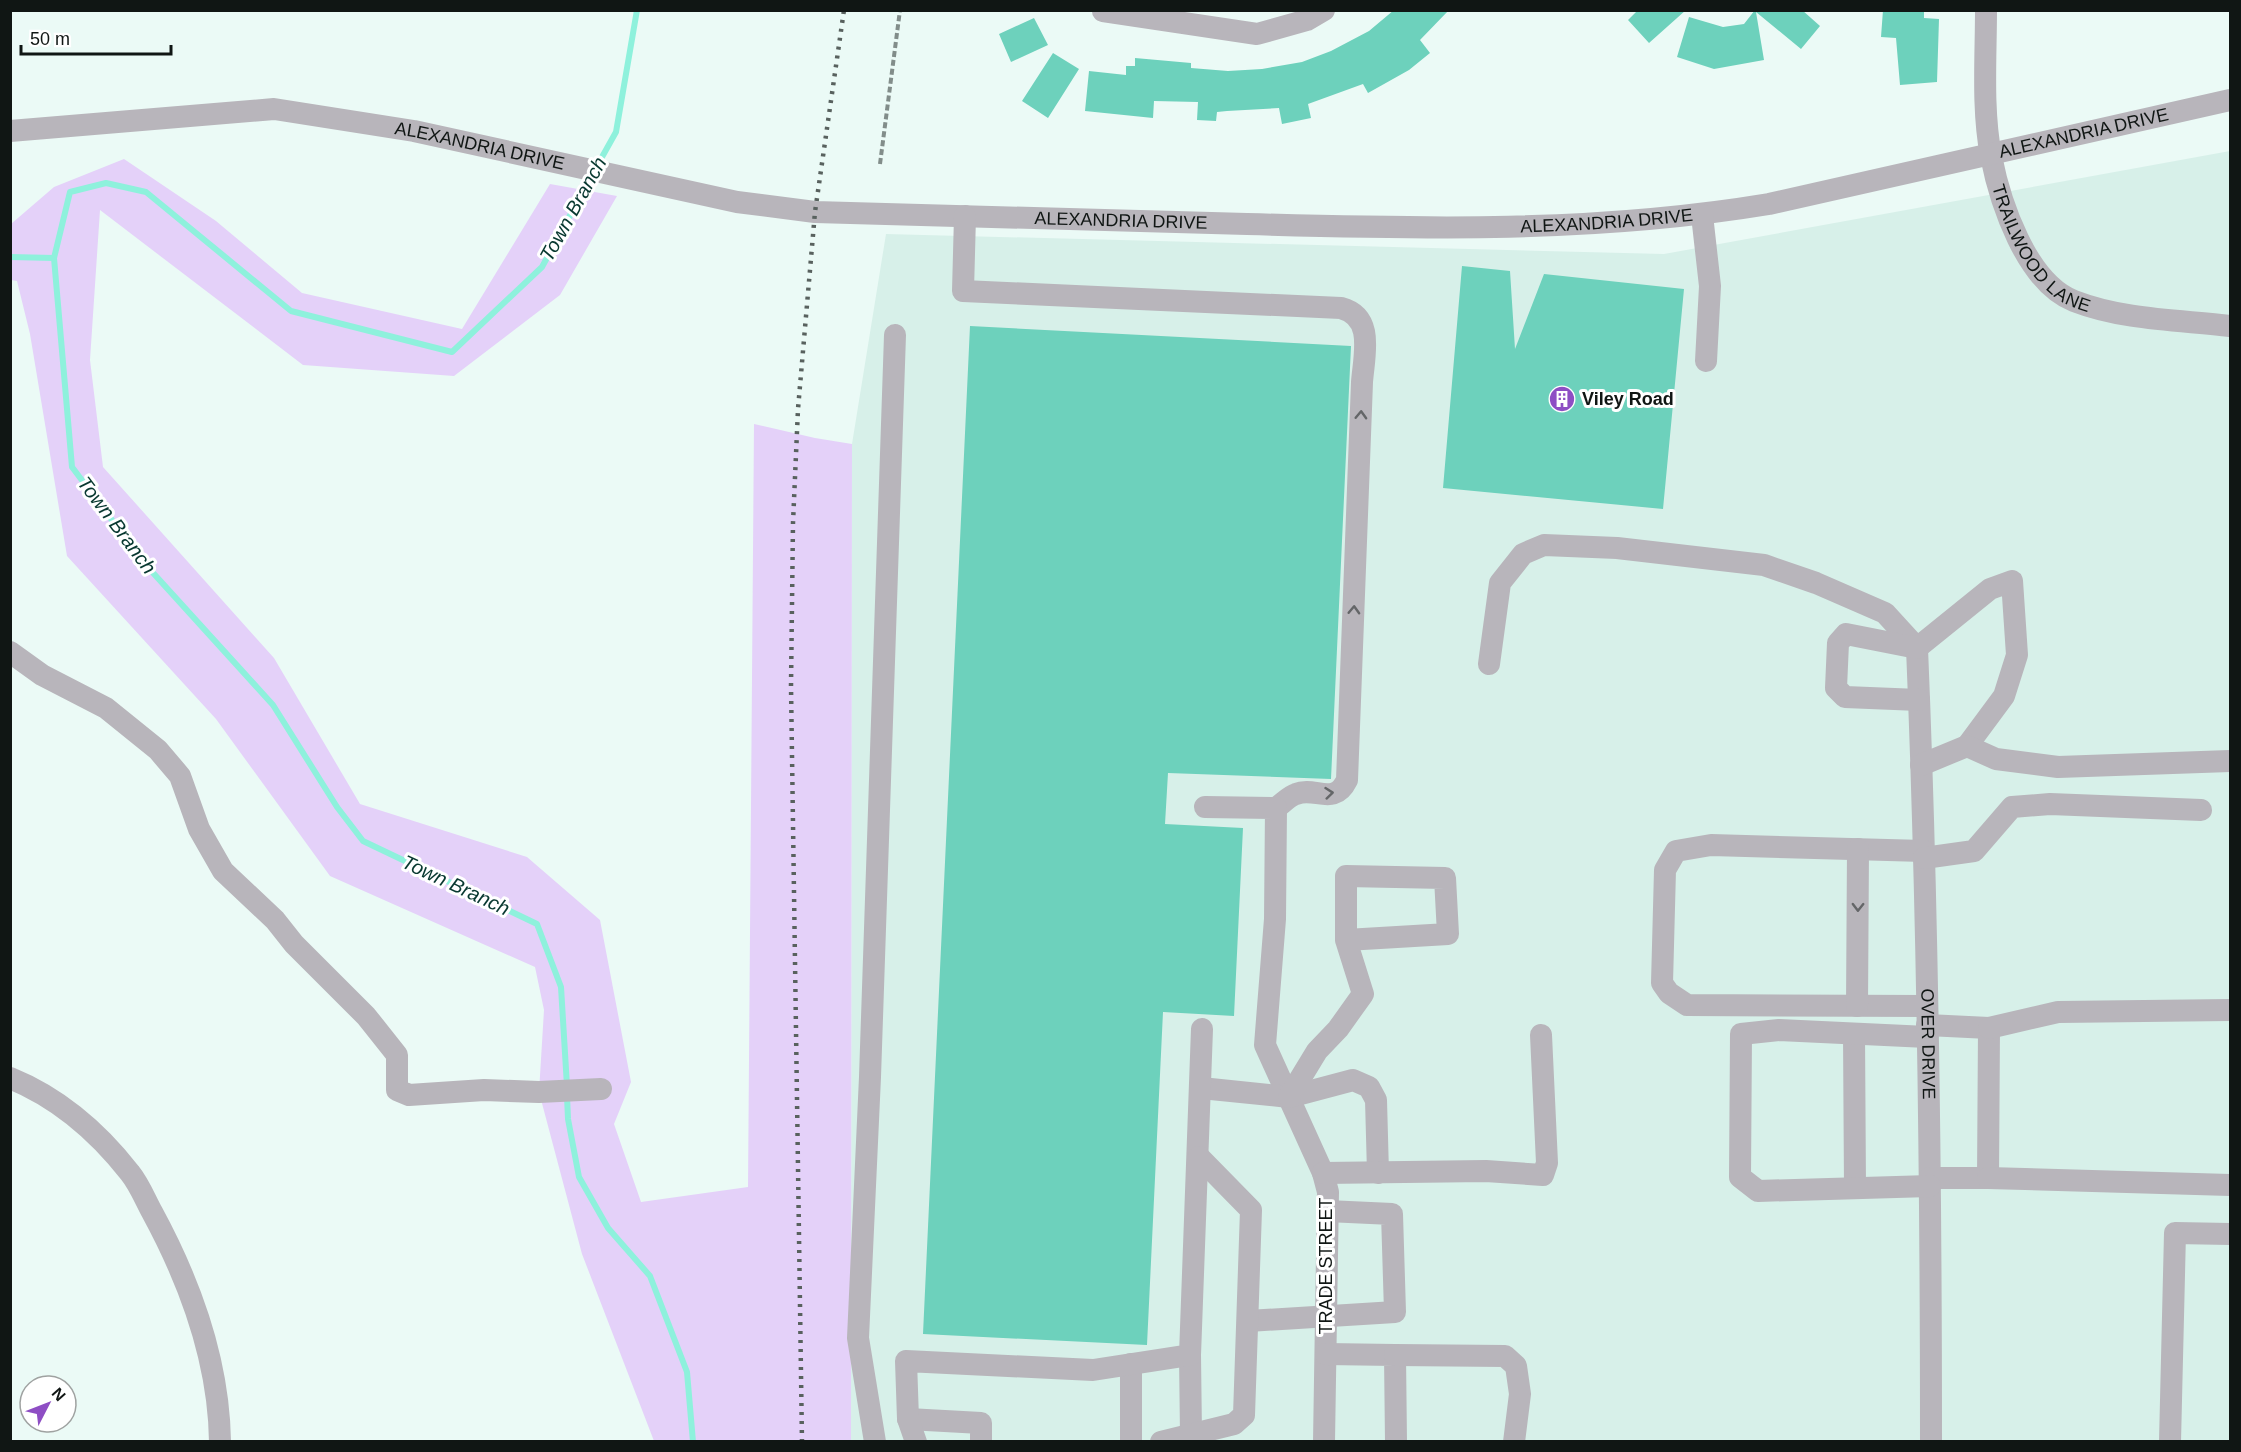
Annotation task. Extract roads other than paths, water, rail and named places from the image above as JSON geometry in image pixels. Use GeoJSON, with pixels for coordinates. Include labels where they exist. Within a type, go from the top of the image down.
{"type":"FeatureCollection","features":[{"type":"Feature","properties":{"kind":"street"},"geometry":{"type":"LineString","coordinates":[[1103,11],[1257,34],[1307,20],[1324,10]]}},
{"type":"Feature","properties":{"kind":"street","name":"TRAILWOOD LANE"},"geometry":{"type":"LineString","coordinates":[[1986,10],[1991,155],[2016,234],[2029,260],[2057,290],[2072,300],[2110,312],[2230,326]]}},
{"type":"Feature","properties":{"kind":"street","name":"ALEXANDRIA DRIVE"},"geometry":{"type":"LineString","coordinates":[[10,131],[274,109],[414,131],[737,202],[815,212],[1432,230],[1553,228],[1702,215],[1769,204],[2230,100]]}},
{"type":"Feature","properties":{"kind":"street"},"geometry":{"type":"LineString","coordinates":[[1702,215],[1710,286],[1706,361]]}},
{"type":"Feature","properties":{"kind":"street"},"geometry":{"type":"LineString","coordinates":[[965,216],[963,291],[1341,308],[1351,310],[1359,319],[1366,337],[1362,382],[1347,780],[1343,789],[1335,794],[1296,793],[1276,808],[1205,807]]}},
{"type":"Feature","properties":{"kind":"street"},"geometry":{"type":"LineString","coordinates":[[875,1442],[858,1338],[870,1077],[895,335]]}},
{"type":"Feature","properties":{"kind":"street"},"geometry":{"type":"LineString","coordinates":[[1489,664],[1500,583],[1524,554],[1544,545],[1617,548],[1764,565],[1816,583],[1885,613],[1917,648]]}},
{"type":"Feature","properties":{"kind":"street"},"geometry":{"type":"LineString","coordinates":[[1919,700],[1845,697],[1836,688],[1839,642],[1846,634],[1917,648],[1990,590],[2012,581],[2016,655],[2004,696],[1967,746],[1921,765]]}},
{"type":"Feature","properties":{"kind":"street","name":"OVER DRIVE"},"geometry":{"type":"LineString","coordinates":[[1917,648],[1924,854],[1930,1182],[1931,1442]]}},
{"type":"Feature","properties":{"kind":"street"},"geometry":{"type":"LineString","coordinates":[[10,652],[42,675],[106,708],[158,750],[180,776],[199,829],[223,871],[275,920],[294,944],[366,1016],[397,1055],[397,1090],[409,1095],[484,1090],[539,1092],[601,1089]]}},
{"type":"Feature","properties":{"kind":"street"},"geometry":{"type":"LineString","coordinates":[[1967,746],[1996,759],[2058,767],[2230,761]]}},
{"type":"Feature","properties":{"kind":"street"},"geometry":{"type":"LineString","coordinates":[[2201,810],[2050,804],[2012,807],[1974,851],[1924,854],[1858,849],[1711,845],[1676,851],[1665,870],[1662,983],[1669,993],[1688,1005],[1857,1006],[1927,1023],[1989,1028],[2058,1012],[2230,1010]]}},
{"type":"Feature","properties":{"kind":"street","name":"TRADE STREET"},"geometry":{"type":"LineString","coordinates":[[1276,808],[1275,919],[1265,1045],[1323,1173],[1328,1192],[1324,1442]]}},
{"type":"Feature","properties":{"kind":"street"},"geometry":{"type":"LineString","coordinates":[[1857,1006],[1858,849]]}},
{"type":"Feature","properties":{"kind":"street"},"geometry":{"type":"LineString","coordinates":[[1289,1097],[1317,1051],[1338,1029],[1363,994],[1346,940],[1346,876],[1445,878],[1448,934],[1346,940]]}},
{"type":"Feature","properties":{"kind":"street"},"geometry":{"type":"LineString","coordinates":[[1927,1023],[1854,1034],[1779,1030],[1741,1034],[1740,1177],[1758,1191],[1855,1188],[1988,1178],[2230,1185]]}},
{"type":"Feature","properties":{"kind":"street"},"geometry":{"type":"LineString","coordinates":[[1988,1178],[1989,1028]]}},
{"type":"Feature","properties":{"kind":"street"},"geometry":{"type":"LineString","coordinates":[[1191,1435],[1190,1355],[1202,1029]]}},
{"type":"Feature","properties":{"kind":"street"},"geometry":{"type":"LineString","coordinates":[[1854,1034],[1855,1188]]}},
{"type":"Feature","properties":{"kind":"street"},"geometry":{"type":"LineString","coordinates":[[1323,1173],[1486,1171],[1543,1175],[1547,1163],[1541,1035]]}},
{"type":"Feature","properties":{"kind":"street"},"geometry":{"type":"LineString","coordinates":[[10,1078],[68,1110],[93,1131],[132,1174],[188,1286],[207,1354],[219,1410],[219,1442]]}},
{"type":"Feature","properties":{"kind":"street"},"geometry":{"type":"LineString","coordinates":[[1201,1088],[1289,1097],[1353,1080],[1369,1087],[1376,1100],[1378,1173]]}},
{"type":"Feature","properties":{"kind":"street"},"geometry":{"type":"LineString","coordinates":[[1161,1442],[1234,1424],[1244,1415],[1251,1210],[1199,1157]]}},
{"type":"Feature","properties":{"kind":"street"},"geometry":{"type":"LineString","coordinates":[[1248,1321],[1395,1312],[1392,1215],[1327,1211]]}},
{"type":"Feature","properties":{"kind":"street"},"geometry":{"type":"LineString","coordinates":[[2170,1442],[2175,1233],[2230,1234]]}},
{"type":"Feature","properties":{"kind":"street"},"geometry":{"type":"LineString","coordinates":[[1326,1354],[1505,1356],[1516,1366],[1520,1394],[1514,1442]]}},
{"type":"Feature","properties":{"kind":"street"},"geometry":{"type":"LineString","coordinates":[[916,1442],[908,1419],[906,1361],[1093,1370],[1190,1355]]}},
{"type":"Feature","properties":{"kind":"street"},"geometry":{"type":"LineString","coordinates":[[1395,1355],[1396,1442]]}},
{"type":"Feature","properties":{"kind":"street"},"geometry":{"type":"LineString","coordinates":[[1131,1364],[1131,1442]]}},
{"type":"Feature","properties":{"kind":"street"},"geometry":{"type":"LineString","coordinates":[[908,1419],[981,1423],[981,1442]]}},
{"type":"Feature","properties":{"kind":"waterway","name":"Town Branch"},"geometry":{"type":"LineString","coordinates":[[597,166],[616,132],[637,10]]}},
{"type":"Feature","properties":{"kind":"waterway","name":"Town Branch"},"geometry":{"type":"LineString","coordinates":[[567,1086],[561,987],[537,924],[363,841],[337,807],[273,705],[145,564],[72,467],[54,258],[70,192],[106,183],[146,192],[291,311],[452,352],[542,267],[592,175]]}},
{"type":"Feature","properties":{"kind":"waterway"},"geometry":{"type":"LineString","coordinates":[[10,257],[54,258]]}},
{"type":"Feature","properties":{"kind":"waterway","name":"Town Branch"},"geometry":{"type":"LineString","coordinates":[[567,1096],[568,1119],[579,1177],[608,1228],[650,1276],[687,1372],[693,1442]]}},
{"type":"Feature","properties":{"kind":"railway"},"geometry":{"type":"LineString","coordinates":[[802,1442],[791,686],[793,523],[798,409],[815,212],[844,10]]}},
{"type":"Feature","properties":{"kind":"place","name":"Viley Road"},"geometry":{"type":"Point","coordinates":[1562,399]}}]}
